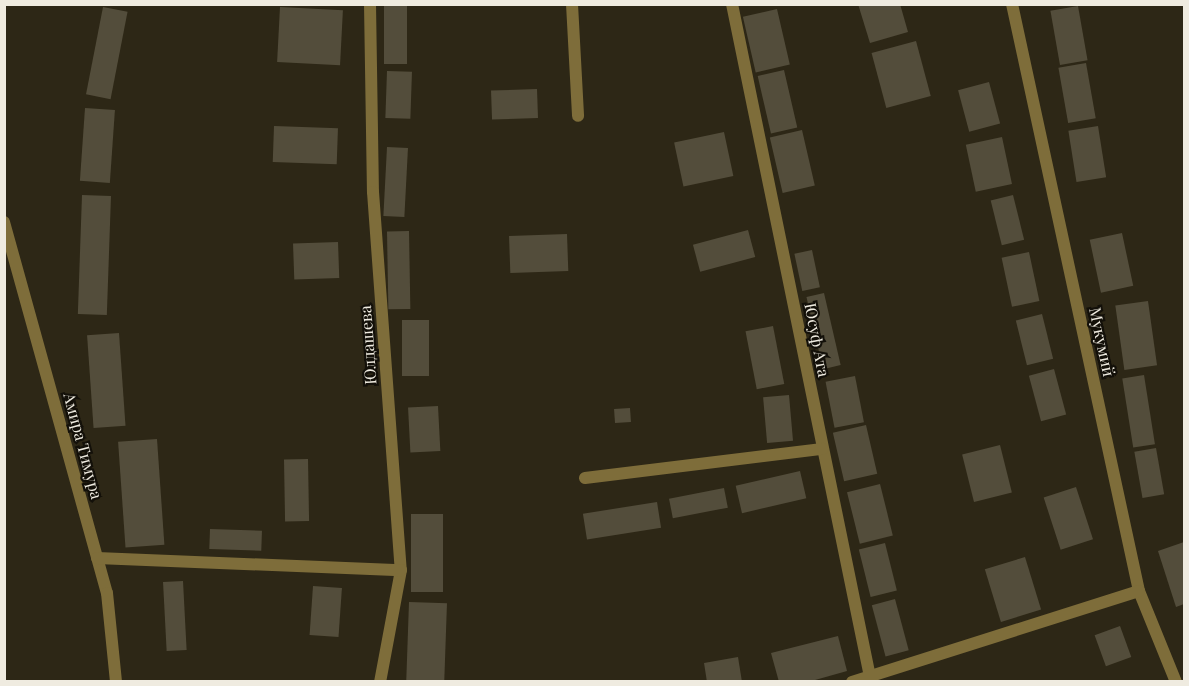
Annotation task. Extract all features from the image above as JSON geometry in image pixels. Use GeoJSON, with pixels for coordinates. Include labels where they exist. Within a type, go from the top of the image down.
{"type":"FeatureCollection","features":[{"type":"Feature","properties":{"kind":"street","name":"Юлдашева"},"geometry":{"type":"LineString","coordinates":[[370,4],[373,192],[401,570],[381,681]]}},
{"type":"Feature","properties":{"kind":"street"},"geometry":{"type":"LineString","coordinates":[[572,4],[579,116]]}},
{"type":"Feature","properties":{"kind":"street","name":"Юсуф Ата"},"geometry":{"type":"LineString","coordinates":[[732,4],[870,679]]}},
{"type":"Feature","properties":{"kind":"street","name":"Мукумий"},"geometry":{"type":"LineString","coordinates":[[1012,4],[1139,591],[1176,681]]}},
{"type":"Feature","properties":{"kind":"street","name":"Амира Тимура"},"geometry":{"type":"LineString","coordinates":[[4,222],[107,593],[116,681]]}},
{"type":"Feature","properties":{"kind":"street"},"geometry":{"type":"LineString","coordinates":[[585,478],[822,449]]}},
{"type":"Feature","properties":{"kind":"street"},"geometry":{"type":"LineString","coordinates":[[97,558],[401,570]]}},
{"type":"Feature","properties":{"kind":"street"},"geometry":{"type":"LineString","coordinates":[[852,681],[870,679],[1139,591]]}},
{"type":"Feature","properties":{"kind":"building"},"geometry":{"type":"Polygon","coordinates":[[[384,4],[407,4],[407,64],[384,64],[384,4]]]}},
{"type":"Feature","properties":{"kind":"building"},"geometry":{"type":"Polygon","coordinates":[[[858,4],[900,4],[908,32],[870,43],[858,4]]]}},
{"type":"Feature","properties":{"kind":"building"},"geometry":{"type":"Polygon","coordinates":[[[1078,6],[1088,60],[1060,65],[1050,11],[1078,6]]]}},
{"type":"Feature","properties":{"kind":"building"},"geometry":{"type":"Polygon","coordinates":[[[103,7],[128,12],[111,99],[86,94],[103,7]]]}},
{"type":"Feature","properties":{"kind":"building"},"geometry":{"type":"Polygon","coordinates":[[[280,7],[343,10],[340,65],[277,62],[280,7]]]}},
{"type":"Feature","properties":{"kind":"building"},"geometry":{"type":"Polygon","coordinates":[[[777,9],[790,65],[756,72],[743,17],[777,9]]]}},
{"type":"Feature","properties":{"kind":"building"},"geometry":{"type":"Polygon","coordinates":[[[916,41],[931,96],[886,108],[872,53],[916,41]]]}},
{"type":"Feature","properties":{"kind":"building"},"geometry":{"type":"Polygon","coordinates":[[[1086,63],[1096,118],[1068,123],[1058,68],[1086,63]]]}},
{"type":"Feature","properties":{"kind":"building"},"geometry":{"type":"Polygon","coordinates":[[[784,70],[797,127],[771,134],[758,76],[784,70]]]}},
{"type":"Feature","properties":{"kind":"building"},"geometry":{"type":"Polygon","coordinates":[[[387,71],[412,72],[410,119],[385,118],[387,71]]]}},
{"type":"Feature","properties":{"kind":"building"},"geometry":{"type":"Polygon","coordinates":[[[989,82],[1000,124],[969,132],[958,90],[989,82]]]}},
{"type":"Feature","properties":{"kind":"building"},"geometry":{"type":"Polygon","coordinates":[[[537,89],[538,118],[492,120],[491,91],[537,89]]]}},
{"type":"Feature","properties":{"kind":"building"},"geometry":{"type":"Polygon","coordinates":[[[85,108],[115,110],[110,183],[80,181],[85,108]]]}},
{"type":"Feature","properties":{"kind":"building"},"geometry":{"type":"Polygon","coordinates":[[[274,126],[338,128],[337,164],[273,162],[274,126]]]}},
{"type":"Feature","properties":{"kind":"building"},"geometry":{"type":"Polygon","coordinates":[[[1098,126],[1106,177],[1077,182],[1068,131],[1098,126]]]}},
{"type":"Feature","properties":{"kind":"building"},"geometry":{"type":"Polygon","coordinates":[[[802,130],[815,186],[783,193],[770,137],[802,130]]]}},
{"type":"Feature","properties":{"kind":"building"},"geometry":{"type":"Polygon","coordinates":[[[724,132],[733,176],[683,187],[674,143],[724,132]]]}},
{"type":"Feature","properties":{"kind":"building"},"geometry":{"type":"Polygon","coordinates":[[[1002,137],[1012,184],[976,192],[966,145],[1002,137]]]}},
{"type":"Feature","properties":{"kind":"building"},"geometry":{"type":"Polygon","coordinates":[[[387,147],[408,148],[404,217],[383,216],[387,147]]]}},
{"type":"Feature","properties":{"kind":"building"},"geometry":{"type":"Polygon","coordinates":[[[82,195],[111,196],[107,315],[78,314],[82,195]]]}},
{"type":"Feature","properties":{"kind":"building"},"geometry":{"type":"Polygon","coordinates":[[[1013,195],[1024,240],[1002,245],[991,201],[1013,195]]]}},
{"type":"Feature","properties":{"kind":"building"},"geometry":{"type":"Polygon","coordinates":[[[748,230],[755,257],[700,272],[693,245],[748,230]]]}},
{"type":"Feature","properties":{"kind":"building"},"geometry":{"type":"Polygon","coordinates":[[[387,231],[409,231],[410,309],[388,309],[387,231]]]}},
{"type":"Feature","properties":{"kind":"building"},"geometry":{"type":"Polygon","coordinates":[[[1122,233],[1133,286],[1101,293],[1090,240],[1122,233]]]}},
{"type":"Feature","properties":{"kind":"building"},"geometry":{"type":"Polygon","coordinates":[[[567,234],[568,271],[510,273],[509,236],[567,234]]]}},
{"type":"Feature","properties":{"kind":"building"},"geometry":{"type":"Polygon","coordinates":[[[338,242],[339,278],[294,280],[293,244],[338,242]]]}},
{"type":"Feature","properties":{"kind":"building"},"geometry":{"type":"Polygon","coordinates":[[[812,250],[820,287],[802,291],[794,254],[812,250]]]}},
{"type":"Feature","properties":{"kind":"building"},"geometry":{"type":"Polygon","coordinates":[[[1029,252],[1039,301],[1012,307],[1002,258],[1029,252]]]}},
{"type":"Feature","properties":{"kind":"building"},"geometry":{"type":"Polygon","coordinates":[[[824,293],[841,365],[823,369],[806,297],[824,293]]]}},
{"type":"Feature","properties":{"kind":"building"},"geometry":{"type":"Polygon","coordinates":[[[1148,301],[1157,365],[1124,370],[1115,306],[1148,301]]]}},
{"type":"Feature","properties":{"kind":"building"},"geometry":{"type":"Polygon","coordinates":[[[1042,314],[1053,359],[1027,365],[1016,321],[1042,314]]]}},
{"type":"Feature","properties":{"kind":"building"},"geometry":{"type":"Polygon","coordinates":[[[402,320],[429,320],[429,376],[402,376],[402,320]]]}},
{"type":"Feature","properties":{"kind":"building"},"geometry":{"type":"Polygon","coordinates":[[[773,326],[784,384],[757,389],[746,331],[773,326]]]}},
{"type":"Feature","properties":{"kind":"building"},"geometry":{"type":"Polygon","coordinates":[[[119,333],[125,426],[94,428],[87,335],[119,333]]]}},
{"type":"Feature","properties":{"kind":"building"},"geometry":{"type":"Polygon","coordinates":[[[1054,369],[1066,414],[1041,421],[1029,376],[1054,369]]]}},
{"type":"Feature","properties":{"kind":"building"},"geometry":{"type":"Polygon","coordinates":[[[1144,375],[1155,444],[1133,448],[1122,378],[1144,375]]]}},
{"type":"Feature","properties":{"kind":"building"},"geometry":{"type":"Polygon","coordinates":[[[855,376],[864,422],[835,428],[826,382],[855,376]]]}},
{"type":"Feature","properties":{"kind":"building"},"geometry":{"type":"Polygon","coordinates":[[[789,395],[793,441],[767,443],[763,397],[789,395]]]}},
{"type":"Feature","properties":{"kind":"building"},"geometry":{"type":"Polygon","coordinates":[[[438,406],[440,451],[410,453],[408,408],[438,406]]]}},
{"type":"Feature","properties":{"kind":"building"},"geometry":{"type":"Polygon","coordinates":[[[630,408],[631,422],[615,423],[614,409],[630,408]]]}},
{"type":"Feature","properties":{"kind":"building"},"geometry":{"type":"Polygon","coordinates":[[[866,425],[877,474],[844,481],[833,433],[866,425]]]}},
{"type":"Feature","properties":{"kind":"building"},"geometry":{"type":"Polygon","coordinates":[[[157,439],[164,545],[125,547],[118,442],[157,439]]]}},
{"type":"Feature","properties":{"kind":"building"},"geometry":{"type":"Polygon","coordinates":[[[1000,445],[1012,493],[974,502],[962,454],[1000,445]]]}},
{"type":"Feature","properties":{"kind":"building"},"geometry":{"type":"Polygon","coordinates":[[[1156,448],[1164,494],[1142,498],[1134,452],[1156,448]]]}},
{"type":"Feature","properties":{"kind":"building"},"geometry":{"type":"Polygon","coordinates":[[[284,459],[308,459],[309,521],[285,521],[284,459]]]}},
{"type":"Feature","properties":{"kind":"building"},"geometry":{"type":"Polygon","coordinates":[[[800,471],[806,498],[742,513],[736,486],[800,471]]]}},
{"type":"Feature","properties":{"kind":"building"},"geometry":{"type":"Polygon","coordinates":[[[880,484],[893,535],[860,544],[847,492],[880,484]]]}},
{"type":"Feature","properties":{"kind":"building"},"geometry":{"type":"Polygon","coordinates":[[[1076,487],[1093,539],[1061,550],[1044,498],[1076,487]]]}},
{"type":"Feature","properties":{"kind":"building"},"geometry":{"type":"Polygon","coordinates":[[[724,488],[728,508],[673,518],[669,499],[724,488]]]}},
{"type":"Feature","properties":{"kind":"building"},"geometry":{"type":"Polygon","coordinates":[[[657,502],[661,528],[587,539],[583,514],[657,502]]]}},
{"type":"Feature","properties":{"kind":"building"},"geometry":{"type":"Polygon","coordinates":[[[411,514],[443,514],[443,592],[411,592],[411,514]]]}},
{"type":"Feature","properties":{"kind":"building"},"geometry":{"type":"Polygon","coordinates":[[[210,529],[262,531],[261,551],[209,549],[210,529]]]}},
{"type":"Feature","properties":{"kind":"building"},"geometry":{"type":"Polygon","coordinates":[[[1184,542],[1184,604],[1176,607],[1158,551],[1184,542]]]}},
{"type":"Feature","properties":{"kind":"building"},"geometry":{"type":"Polygon","coordinates":[[[885,543],[897,591],[871,597],[859,550],[885,543]]]}},
{"type":"Feature","properties":{"kind":"building"},"geometry":{"type":"Polygon","coordinates":[[[1025,557],[1041,610],[1001,622],[985,569],[1025,557]]]}},
{"type":"Feature","properties":{"kind":"building"},"geometry":{"type":"Polygon","coordinates":[[[183,581],[187,650],[167,651],[163,582],[183,581]]]}},
{"type":"Feature","properties":{"kind":"building"},"geometry":{"type":"Polygon","coordinates":[[[313,586],[342,588],[339,637],[310,635],[313,586]]]}},
{"type":"Feature","properties":{"kind":"building"},"geometry":{"type":"Polygon","coordinates":[[[895,599],[909,650],[886,656],[872,605],[895,599]]]}},
{"type":"Feature","properties":{"kind":"building"},"geometry":{"type":"Polygon","coordinates":[[[409,602],[447,603],[444,682],[406,682],[409,602]]]}},
{"type":"Feature","properties":{"kind":"building"},"geometry":{"type":"Polygon","coordinates":[[[1120,626],[1131,657],[1106,666],[1095,635],[1120,626]]]}},
{"type":"Feature","properties":{"kind":"building"},"geometry":{"type":"Polygon","coordinates":[[[838,636],[847,671],[808,682],[779,682],[771,653],[838,636]]]}},
{"type":"Feature","properties":{"kind":"building"},"geometry":{"type":"Polygon","coordinates":[[[738,657],[742,682],[707,682],[704,663],[738,657]]]}}]}
